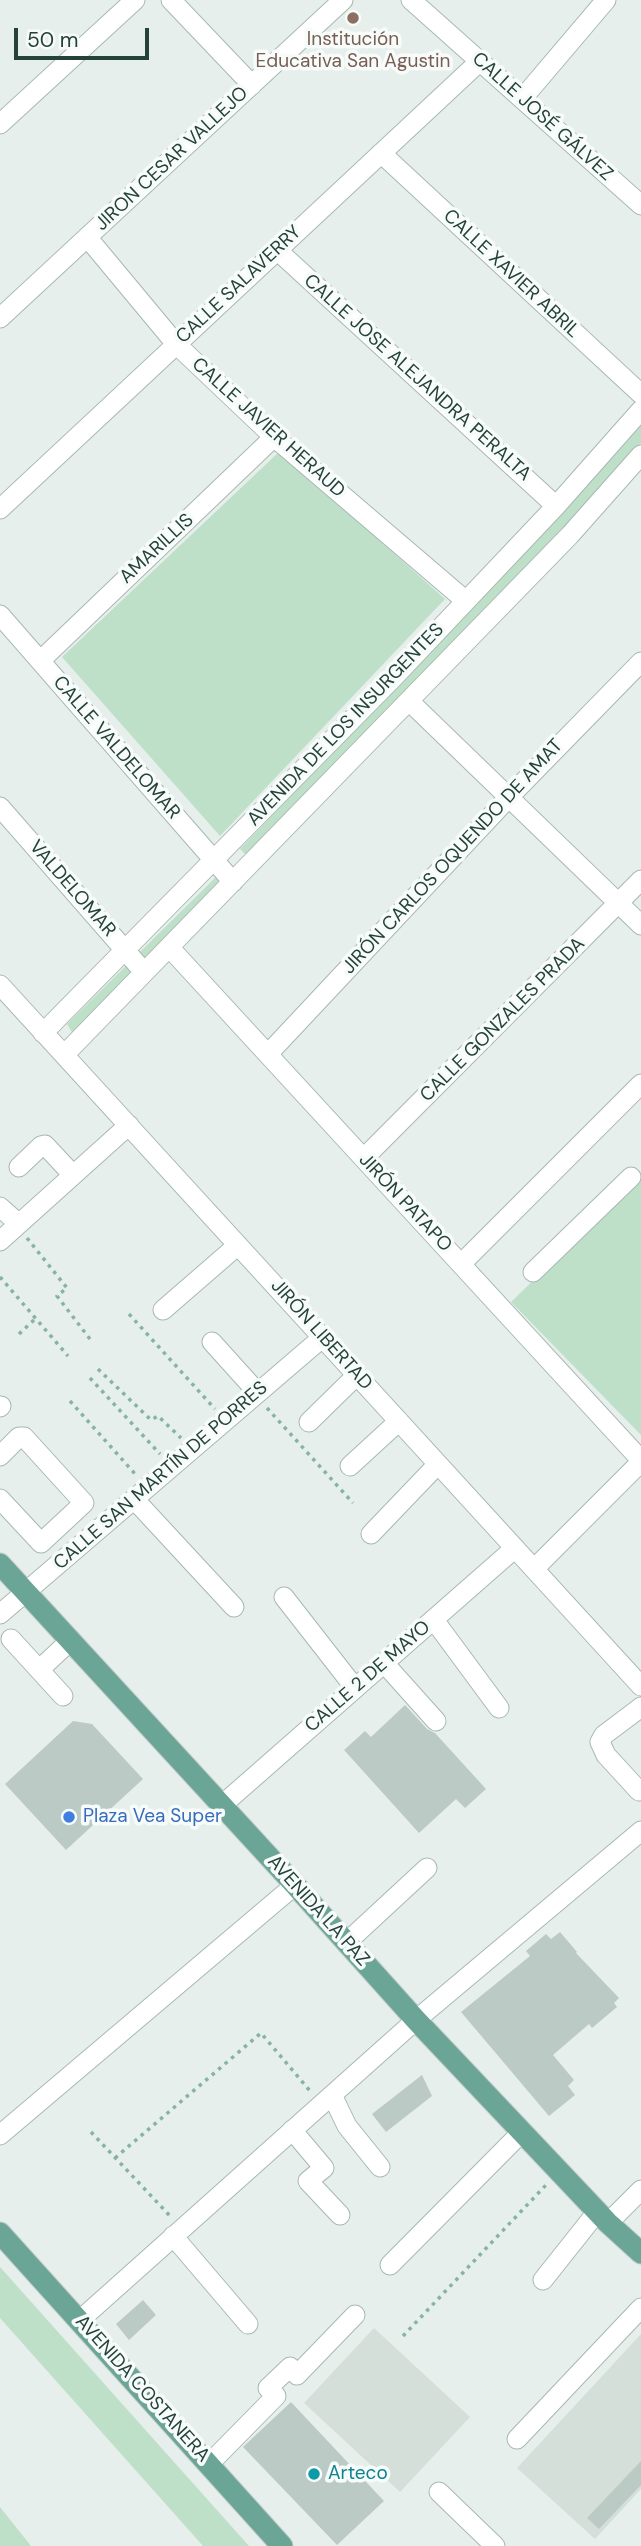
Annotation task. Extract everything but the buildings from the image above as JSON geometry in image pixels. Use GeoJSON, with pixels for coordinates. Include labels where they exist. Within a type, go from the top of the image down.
{"type":"FeatureCollection","features":[{"type":"Feature","properties":{"kind":"main road","name":"AVENIDA LA PAZ"},"geometry":{"type":"LineString","coordinates":[[0,1564],[295,1885],[415,2020],[603,2218],[641,2253]]}},
{"type":"Feature","properties":{"kind":"main road","name":"AVENIDA COSTANERA"},"geometry":{"type":"LineString","coordinates":[[0,2232],[282,2546]]}},
{"type":"Feature","properties":{"kind":"street"},"geometry":{"type":"LineString","coordinates":[[0,124],[135,0]]}},
{"type":"Feature","properties":{"kind":"street"},"geometry":{"type":"LineString","coordinates":[[171,0],[252,85]]}},
{"type":"Feature","properties":{"kind":"street","name":"JIRON CESAR VALLEJO"},"geometry":{"type":"LineString","coordinates":[[0,318],[343,0]]}},
{"type":"Feature","properties":{"kind":"street","name":"CALLE JOSÉ GÁLVEZ"},"geometry":{"type":"LineString","coordinates":[[411,0],[522,99],[637,193]]}},
{"type":"Feature","properties":{"kind":"street"},"geometry":{"type":"LineString","coordinates":[[522,99],[606,0]]}},
{"type":"Feature","properties":{"kind":"street","name":"CALLE SALAVERRY"},"geometry":{"type":"LineString","coordinates":[[0,509],[479,62]]}},
{"type":"Feature","properties":{"kind":"street","name":"CALLE XAVIER ABRIL"},"geometry":{"type":"LineString","coordinates":[[381,153],[641,394]]}},
{"type":"Feature","properties":{"kind":"street","name":"CALLE JAVIER HERAUD"},"geometry":{"type":"LineString","coordinates":[[87,237],[177,344],[274,437],[466,601]]}},
{"type":"Feature","properties":{"kind":"street","name":"CALLE JOSE ALEJANDRA PERALTA"},"geometry":{"type":"LineString","coordinates":[[277,250],[556,506]]}},
{"type":"Feature","properties":{"kind":"street","name":"AVENIDA DE LOS INSURGENTES"},"geometry":{"type":"LineString","coordinates":[[43,1033],[466,601],[614,443],[641,410]]}},
{"type":"Feature","properties":{"kind":"street","name":"AMARILLIS"},"geometry":{"type":"LineString","coordinates":[[40,660],[274,437]]}},
{"type":"Feature","properties":{"kind":"street"},"geometry":{"type":"LineString","coordinates":[[614,443],[639,463]]}},
{"type":"Feature","properties":{"kind":"street","name":"AVENIDA DE LOS INSURGENTES"},"geometry":{"type":"LineString","coordinates":[[64,1055],[639,463]]}},
{"type":"Feature","properties":{"kind":"street","name":"CALLE VALDELOMAR"},"geometry":{"type":"LineString","coordinates":[[0,615],[233,882]]}},
{"type":"Feature","properties":{"kind":"street","name":"JIRÓN CARLOS OQUENDO DE AMAT"},"geometry":{"type":"LineString","coordinates":[[268,1054],[509,797],[641,662]]}},
{"type":"Feature","properties":{"kind":"street"},"geometry":{"type":"LineString","coordinates":[[410,701],[641,925]]}},
{"type":"Feature","properties":{"kind":"street","name":"VALDELOMAR"},"geometry":{"type":"LineString","coordinates":[[0,807],[144,972]]}},
{"type":"Feature","properties":{"kind":"street","name":"CALLE GONZALES PRADA"},"geometry":{"type":"LineString","coordinates":[[363,1158],[641,880]]}},
{"type":"Feature","properties":{"kind":"street","name":"JIRÓN PATAPO"},"geometry":{"type":"LineString","coordinates":[[169,947],[641,1461]]}},
{"type":"Feature","properties":{"kind":"street","name":"JIRÓN LIBERTAD"},"geometry":{"type":"LineString","coordinates":[[0,985],[641,1686]]}},
{"type":"Feature","properties":{"kind":"street"},"geometry":{"type":"LineString","coordinates":[[461,1264],[637,1096]]}},
{"type":"Feature","properties":{"kind":"street"},"geometry":{"type":"LineString","coordinates":[[0,1241],[129,1125]]}},
{"type":"Feature","properties":{"kind":"street"},"geometry":{"type":"LineString","coordinates":[[19,1167],[45,1145],[73,1175]]}},
{"type":"Feature","properties":{"kind":"street"},"geometry":{"type":"LineString","coordinates":[[533,1272],[631,1177]]}},
{"type":"Feature","properties":{"kind":"street"},"geometry":{"type":"LineString","coordinates":[[0,1207],[18,1225]]}},
{"type":"Feature","properties":{"kind":"street"},"geometry":{"type":"LineString","coordinates":[[163,1310],[238,1245]]}},
{"type":"Feature","properties":{"kind":"street","name":"CALLE SAN MARTÍN DE PORRES"},"geometry":{"type":"LineString","coordinates":[[0,1614],[323,1338]]}},
{"type":"Feature","properties":{"kind":"street"},"geometry":{"type":"LineString","coordinates":[[212,1342],[257,1394]]}},
{"type":"Feature","properties":{"kind":"street"},"geometry":{"type":"LineString","coordinates":[[309,1422],[357,1376]]}},
{"type":"Feature","properties":{"kind":"street"},"geometry":{"type":"LineString","coordinates":[[350,1466],[399,1422]]}},
{"type":"Feature","properties":{"kind":"street"},"geometry":{"type":"LineString","coordinates":[[0,1456],[19,1437],[24,1437],[83,1501],[81,1507],[40,1543],[0,1499]]}},
{"type":"Feature","properties":{"kind":"street"},"geometry":{"type":"LineString","coordinates":[[534,1569],[641,1461]]}},
{"type":"Feature","properties":{"kind":"street"},"geometry":{"type":"LineString","coordinates":[[372,1534],[438,1464]]}},
{"type":"Feature","properties":{"kind":"street"},"geometry":{"type":"LineString","coordinates":[[140,1493],[234,1607]]}},
{"type":"Feature","properties":{"kind":"street"},"geometry":{"type":"LineString","coordinates":[[56,1529],[70,1554]]}},
{"type":"Feature","properties":{"kind":"street","name":"CALLE 2 DE MAYO"},"geometry":{"type":"LineString","coordinates":[[221,1806],[515,1548]]}},
{"type":"Feature","properties":{"kind":"street"},"geometry":{"type":"LineString","coordinates":[[284,1597],[355,1688]]}},
{"type":"Feature","properties":{"kind":"street"},"geometry":{"type":"LineString","coordinates":[[434,1620],[499,1708]]}},
{"type":"Feature","properties":{"kind":"street"},"geometry":{"type":"LineString","coordinates":[[12,1639],[63,1696]]}},
{"type":"Feature","properties":{"kind":"street"},"geometry":{"type":"LineString","coordinates":[[40,1669],[71,1640]]}},
{"type":"Feature","properties":{"kind":"street"},"geometry":{"type":"LineString","coordinates":[[384,1663],[436,1721]]}},
{"type":"Feature","properties":{"kind":"street"},"geometry":{"type":"LineString","coordinates":[[639,1791],[606,1755],[600,1742],[604,1735],[641,1707]]}},
{"type":"Feature","properties":{"kind":"street"},"geometry":{"type":"LineString","coordinates":[[80,2320],[415,2020],[641,1831]]}},
{"type":"Feature","properties":{"kind":"street"},"geometry":{"type":"LineString","coordinates":[[346,1943],[427,1868]]}},
{"type":"Feature","properties":{"kind":"street"},"geometry":{"type":"LineString","coordinates":[[0,2135],[295,1885]]}},
{"type":"Feature","properties":{"kind":"street"},"geometry":{"type":"LineString","coordinates":[[326,2100],[380,2166]]}},
{"type":"Feature","properties":{"kind":"street"},"geometry":{"type":"LineString","coordinates":[[292,2130],[324,2168],[308,2181],[340,2214]]}},
{"type":"Feature","properties":{"kind":"street"},"geometry":{"type":"LineString","coordinates":[[390,2265],[522,2132]]}},
{"type":"Feature","properties":{"kind":"street"},"geometry":{"type":"LineString","coordinates":[[542,2280],[603,2218],[641,2190]]}},
{"type":"Feature","properties":{"kind":"street"},"geometry":{"type":"LineString","coordinates":[[178,2233],[248,2324]]}},
{"type":"Feature","properties":{"kind":"street"},"geometry":{"type":"LineString","coordinates":[[517,2439],[641,2308]]}},
{"type":"Feature","properties":{"kind":"street"},"geometry":{"type":"LineString","coordinates":[[209,2464],[276,2396],[268,2388],[290,2367],[298,2375],[355,2315]]}},
{"type":"Feature","properties":{"kind":"street"},"geometry":{"type":"LineString","coordinates":[[439,2492],[483,2542]]}},
{"type":"Feature","properties":{"kind":"path"},"geometry":{"type":"LineString","coordinates":[[18,1225],[67,1288],[57,1296],[90,1339]]}},
{"type":"Feature","properties":{"kind":"path"},"geometry":{"type":"LineString","coordinates":[[0,1277],[68,1356]]}},
{"type":"Feature","properties":{"kind":"path"},"geometry":{"type":"LineString","coordinates":[[129,1314],[225,1421]]}},
{"type":"Feature","properties":{"kind":"path"},"geometry":{"type":"LineString","coordinates":[[19,1334],[36,1318]]}},
{"type":"Feature","properties":{"kind":"path"},"geometry":{"type":"LineString","coordinates":[[98,1369],[151,1420],[158,1416],[192,1449]]}},
{"type":"Feature","properties":{"kind":"path"},"geometry":{"type":"LineString","coordinates":[[90,1378],[172,1467]]}},
{"type":"Feature","properties":{"kind":"path"},"geometry":{"type":"LineString","coordinates":[[257,1394],[352,1503]]}},
{"type":"Feature","properties":{"kind":"path"},"geometry":{"type":"LineString","coordinates":[[70,1401],[140,1493]]}},
{"type":"Feature","properties":{"kind":"path"},"geometry":{"type":"LineString","coordinates":[[115,2158],[261,2033],[326,2100]]}},
{"type":"Feature","properties":{"kind":"path"},"geometry":{"type":"LineString","coordinates":[[91,2132],[178,2233]]}},
{"type":"Feature","properties":{"kind":"path"},"geometry":{"type":"LineString","coordinates":[[403,2336],[540,2191]]}},
{"type":"Feature","properties":{"kind":"shaded area"},"geometry":{"type":"Polygon","coordinates":[[[374,2328],[470,2417],[400,2492],[304,2403],[374,2328]]]}},
{"type":"Feature","properties":{"kind":"shaded area"},"geometry":{"type":"Polygon","coordinates":[[[641,2334],[641,2489],[595,2539],[517,2468],[641,2334]]]}},
{"type":"Feature","properties":{"kind":"green space"},"geometry":{"type":"Polygon","coordinates":[[[641,412],[641,443],[574,522],[249,858],[240,849],[430,650],[641,412]]]}},
{"type":"Feature","properties":{"kind":"green space"},"geometry":{"type":"Polygon","coordinates":[[[280,451],[445,599],[220,836],[62,657],[280,451]]]}},
{"type":"Feature","properties":{"kind":"green space"},"geometry":{"type":"Polygon","coordinates":[[[220,873],[224,881],[73,1034],[67,1024],[220,873]]]}},
{"type":"Feature","properties":{"kind":"green space"},"geometry":{"type":"Polygon","coordinates":[[[641,1176],[641,1435],[511,1302],[641,1176]]]}},
{"type":"Feature","properties":{"kind":"green space"},"geometry":{"type":"Polygon","coordinates":[[[0,2267],[249,2546],[203,2546],[0,2318],[0,2267]]]}},
{"type":"Feature","properties":{"kind":"green space"},"geometry":{"type":"Polygon","coordinates":[[[0,2507],[31,2546],[0,2546],[0,2507]]]}},
{"type":"Feature","properties":{"kind":"place","name":"Institución Educativa San Agustin"},"geometry":{"type":"Point","coordinates":[353,18]}},
{"type":"Feature","properties":{"kind":"place","name":"Plaza Vea Super"},"geometry":{"type":"Point","coordinates":[69,1817]}},
{"type":"Feature","properties":{"kind":"place","name":"Arteco"},"geometry":{"type":"Point","coordinates":[314,2474]}}]}
